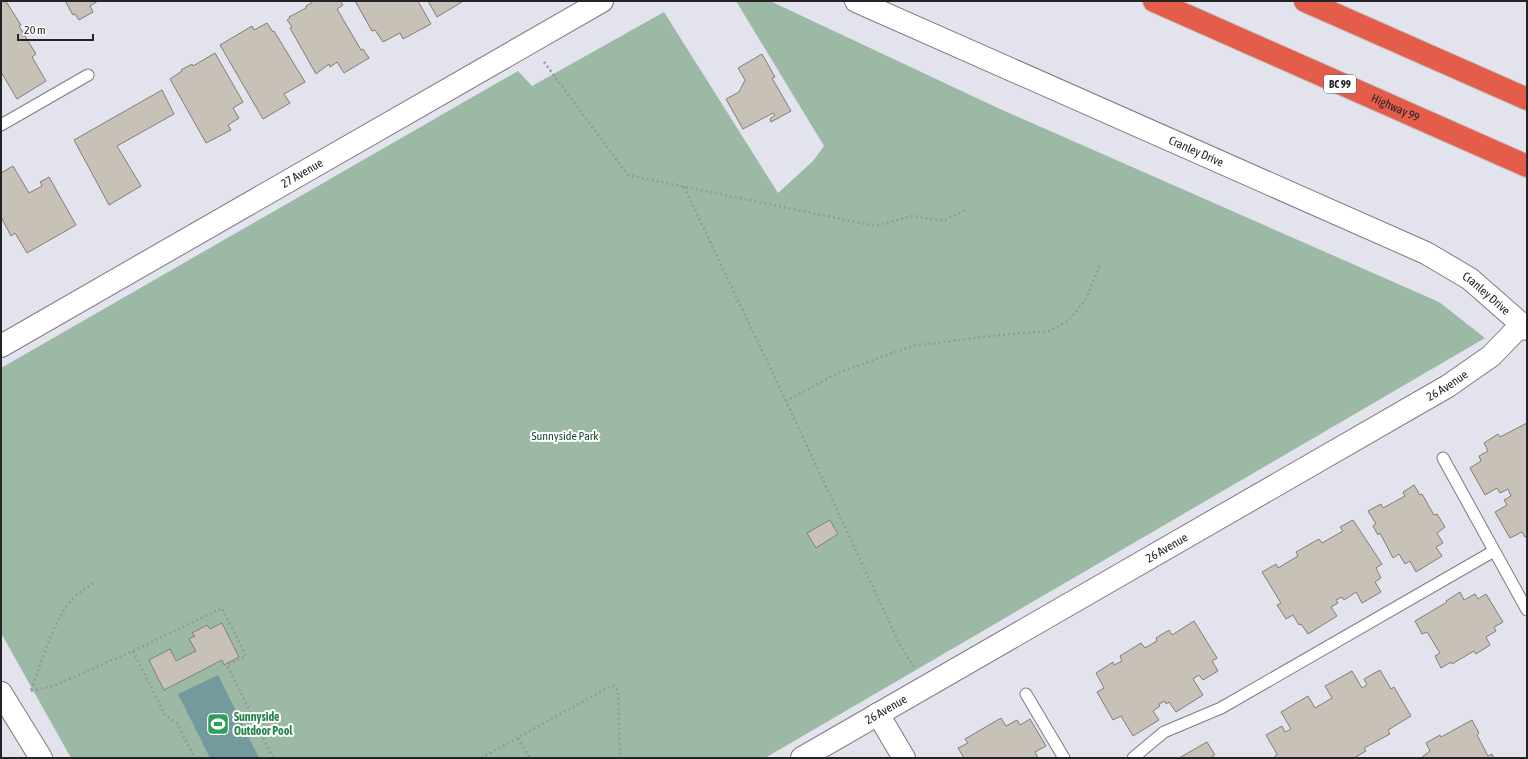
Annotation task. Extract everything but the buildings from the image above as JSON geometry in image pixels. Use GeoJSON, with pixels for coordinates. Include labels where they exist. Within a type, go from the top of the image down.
{"type":"FeatureCollection","features":[{"type":"Feature","properties":{"kind":"highway","name":"Highway 99"},"geometry":{"type":"LineString","coordinates":[[1154,1],[1527,166]]}},
{"type":"Feature","properties":{"kind":"highway"},"geometry":{"type":"LineString","coordinates":[[1306,1],[1527,99]]}},
{"type":"Feature","properties":{"kind":"street","name":"27 Avenue"},"geometry":{"type":"LineString","coordinates":[[1,346],[602,1]]}},
{"type":"Feature","properties":{"kind":"street","name":"Cranley Drive"},"geometry":{"type":"LineString","coordinates":[[856,1],[1426,253],[1470,280],[1525,327]]}},
{"type":"Feature","properties":{"kind":"street","name":"26 Avenue"},"geometry":{"type":"LineString","coordinates":[[802,758],[1448,386],[1491,356],[1525,327]]}},
{"type":"Feature","properties":{"kind":"street"},"geometry":{"type":"LineString","coordinates":[[2,695],[41,758]]}},
{"type":"Feature","properties":{"kind":"street"},"geometry":{"type":"LineString","coordinates":[[878,714],[904,758]]}},
{"type":"Feature","properties":{"kind":"lane"},"geometry":{"type":"LineString","coordinates":[[1,125],[88,75]]}},
{"type":"Feature","properties":{"kind":"lane"},"geometry":{"type":"LineString","coordinates":[[1443,458],[1527,610]]}},
{"type":"Feature","properties":{"kind":"lane"},"geometry":{"type":"LineString","coordinates":[[1133,758],[1164,732],[1221,708],[1494,551]]}},
{"type":"Feature","properties":{"kind":"lane"},"geometry":{"type":"LineString","coordinates":[[1026,694],[1064,758]]}},
{"type":"Feature","properties":{"kind":"path"},"geometry":{"type":"LineString","coordinates":[[542,59],[628,174],[875,226],[912,216],[943,221],[967,209]]}},
{"type":"Feature","properties":{"kind":"path"},"geometry":{"type":"LineString","coordinates":[[684,186],[901,647],[926,686]]}},
{"type":"Feature","properties":{"kind":"path"},"geometry":{"type":"LineString","coordinates":[[786,401],[838,372],[912,346],[1000,335],[1050,331],[1068,321],[1086,299],[1100,265]]}},
{"type":"Feature","properties":{"kind":"path"},"geometry":{"type":"LineString","coordinates":[[94,583],[80,592],[66,607],[57,623],[31,691],[53,686],[133,651],[222,608],[246,656],[227,665],[273,758]]}},
{"type":"Feature","properties":{"kind":"path"},"geometry":{"type":"LineString","coordinates":[[133,651],[165,715],[177,723],[195,758]]}},
{"type":"Feature","properties":{"kind":"path"},"geometry":{"type":"LineString","coordinates":[[481,758],[608,686],[614,686],[618,690],[620,758]]}},
{"type":"Feature","properties":{"kind":"path"},"geometry":{"type":"LineString","coordinates":[[518,738],[530,758]]}},
{"type":"Feature","properties":{"kind":"green space","name":"Sunnyside Park"},"geometry":{"type":"Polygon","coordinates":[[[736,1],[770,1],[1000,109],[1439,302],[1485,338],[765,758],[71,758],[1,633],[1,368],[518,71],[532,86],[664,12],[778,193],[813,161],[824,146],[736,1]]]}},
{"type":"Feature","properties":{"kind":"shaded area"},"geometry":{"type":"Polygon","coordinates":[[[218,675],[259,758],[210,758],[178,694],[218,675]]]}},
{"type":"Feature","properties":{"kind":"place","name":"Sunnyside Outdoor Pool"},"geometry":{"type":"Point","coordinates":[218,724]}}]}
